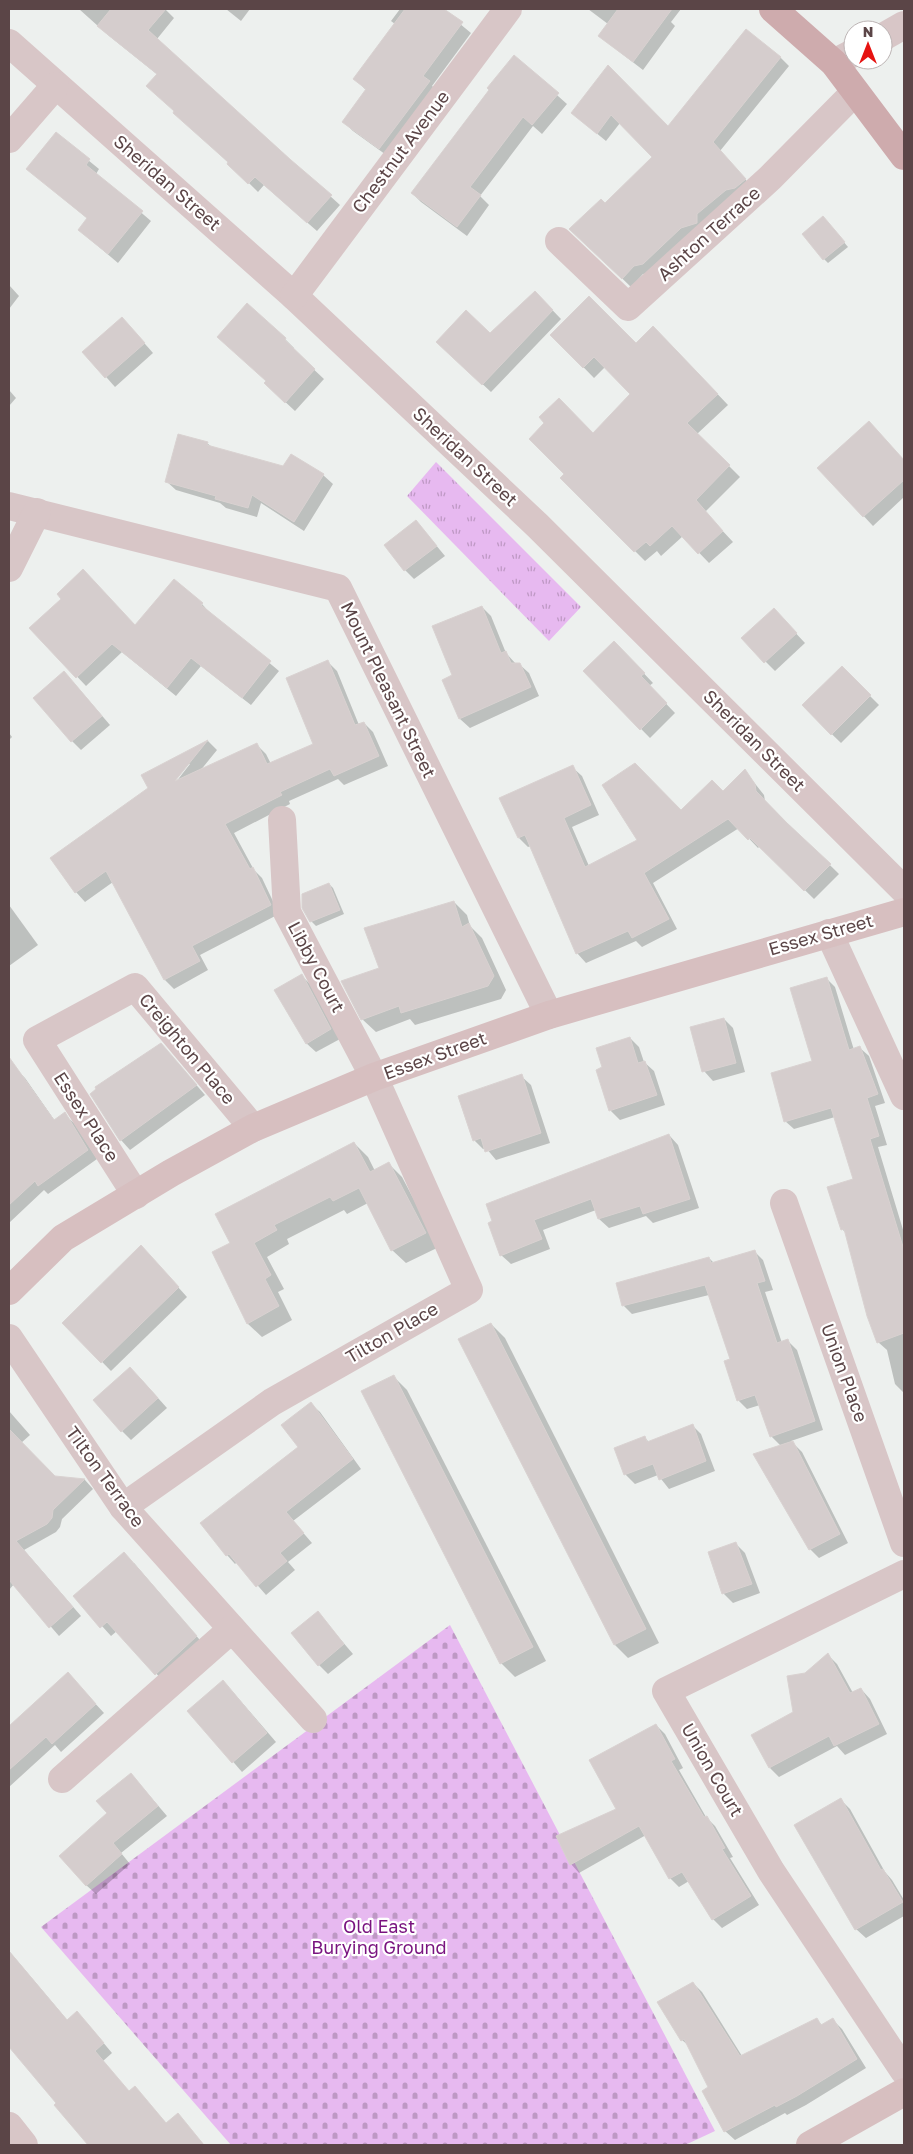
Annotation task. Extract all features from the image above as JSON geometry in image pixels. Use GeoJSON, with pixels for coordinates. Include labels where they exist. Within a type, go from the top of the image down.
{"type":"FeatureCollection","features":[{"type":"Feature","properties":{"kind":"main road"},"geometry":{"type":"LineString","coordinates":[[773,9],[843,58]]}},
{"type":"Feature","properties":{"kind":"main road"},"geometry":{"type":"LineString","coordinates":[[847,70],[855,92],[904,156]]}},
{"type":"Feature","properties":{"kind":"main road","name":"Essex Street"},"geometry":{"type":"LineString","coordinates":[[9,1292],[63,1238],[253,1128],[374,1078],[550,1015],[904,912]]}},
{"type":"Feature","properties":{"kind":"main road"},"geometry":{"type":"LineString","coordinates":[[810,2145],[904,2092]]}},
{"type":"Feature","properties":{"kind":"street","name":"Chestnut Avenue"},"geometry":{"type":"LineString","coordinates":[[294,296],[508,9]]}},
{"type":"Feature","properties":{"kind":"street"},"geometry":{"type":"LineString","coordinates":[[893,31],[904,25]]}},
{"type":"Feature","properties":{"kind":"street","name":"Sheridan Street"},"geometry":{"type":"LineString","coordinates":[[9,43],[55,86],[294,296],[538,525],[904,890]]}},
{"type":"Feature","properties":{"kind":"street"},"geometry":{"type":"LineString","coordinates":[[9,139],[55,86]]}},
{"type":"Feature","properties":{"kind":"street","name":"Ashton Terrace"},"geometry":{"type":"LineString","coordinates":[[558,241],[628,307],[770,178],[855,92]]}},
{"type":"Feature","properties":{"kind":"street","name":"Mount Pleasant Street"},"geometry":{"type":"LineString","coordinates":[[9,506],[338,588],[550,1015]]}},
{"type":"Feature","properties":{"kind":"street"},"geometry":{"type":"LineString","coordinates":[[9,568],[37,512]]}},
{"type":"Feature","properties":{"kind":"street","name":"Libby Court"},"geometry":{"type":"LineString","coordinates":[[282,820],[287,912],[374,1078]]}},
{"type":"Feature","properties":{"kind":"street"},"geometry":{"type":"LineString","coordinates":[[829,933],[904,1096]]}},
{"type":"Feature","properties":{"kind":"street","name":"Creighton Place"},"geometry":{"type":"LineString","coordinates":[[37,1040],[135,987],[253,1128]]}},
{"type":"Feature","properties":{"kind":"street","name":"Essex Place"},"geometry":{"type":"LineString","coordinates":[[37,1040],[136,1195]]}},
{"type":"Feature","properties":{"kind":"street","name":"Tilton Place"},"geometry":{"type":"LineString","coordinates":[[123,1507],[272,1402],[469,1290],[374,1078]]}},
{"type":"Feature","properties":{"kind":"street","name":"Union Place"},"geometry":{"type":"LineString","coordinates":[[784,1203],[904,1543]]}},
{"type":"Feature","properties":{"kind":"street","name":"Tilton Terrace"},"geometry":{"type":"LineString","coordinates":[[9,1338],[123,1507],[313,1719]]}},
{"type":"Feature","properties":{"kind":"street","name":"Union Court"},"geometry":{"type":"LineString","coordinates":[[904,1574],[666,1691],[772,1870],[904,2071]]}},
{"type":"Feature","properties":{"kind":"street"},"geometry":{"type":"LineString","coordinates":[[62,1779],[232,1629]]}},
{"type":"Feature","properties":{"kind":"street"},"geometry":{"type":"LineString","coordinates":[[9,2126],[24,2145]]}},
{"type":"Feature","properties":{"kind":"green space"},"geometry":{"type":"Polygon","coordinates":[[[436,462],[581,607],[549,641],[407,496],[436,462]]]}},
{"type":"Feature","properties":{"kind":"green space","name":"Old East Burying Ground"},"geometry":{"type":"Polygon","coordinates":[[[450,1625],[715,2131],[685,2145],[231,2145],[41,1927],[450,1625]]]}},
{"type":"Feature","properties":{"kind":"building"},"geometry":{"type":"Polygon","coordinates":[[[111,9],[166,9],[148,30],[332,195],[307,223],[255,177],[248,184],[227,164],[228,162],[146,86],[157,74],[97,26],[111,9]]]}},
{"type":"Feature","properties":{"kind":"building"},"geometry":{"type":"Polygon","coordinates":[[[405,9],[444,9],[463,22],[423,76],[430,81],[379,149],[342,122],[366,89],[353,79],[405,9]]]}},
{"type":"Feature","properties":{"kind":"building"},"geometry":{"type":"Polygon","coordinates":[[[618,9],[672,9],[633,62],[598,36],[618,9]]]}},
{"type":"Feature","properties":{"kind":"building"},"geometry":{"type":"Polygon","coordinates":[[[746,29],[781,57],[713,142],[746,179],[735,188],[726,190],[697,214],[697,223],[681,228],[643,264],[634,266],[622,279],[569,229],[601,199],[605,203],[652,157],[611,115],[597,134],[571,113],[608,65],[668,126],[746,29]]]}},
{"type":"Feature","properties":{"kind":"building"},"geometry":{"type":"Polygon","coordinates":[[[514,55],[559,93],[532,125],[523,117],[470,187],[481,195],[457,227],[411,193],[489,90],[487,88],[514,55]]]}},
{"type":"Feature","properties":{"kind":"building"},"geometry":{"type":"Polygon","coordinates":[[[56,132],[90,159],[86,165],[143,211],[108,254],[78,230],[87,218],[26,169],[56,132]]]}},
{"type":"Feature","properties":{"kind":"building"},"geometry":{"type":"Polygon","coordinates":[[[823,216],[845,242],[823,260],[802,234],[823,216]]]}},
{"type":"Feature","properties":{"kind":"building"},"geometry":{"type":"Polygon","coordinates":[[[535,291],[553,310],[482,385],[436,342],[466,310],[490,333],[535,291]]]}},
{"type":"Feature","properties":{"kind":"building"},"geometry":{"type":"Polygon","coordinates":[[[589,296],[636,343],[653,326],[718,394],[687,423],[730,465],[696,500],[723,531],[698,554],[672,526],[650,546],[646,542],[634,552],[560,478],[564,474],[529,439],[544,423],[539,417],[559,398],[593,433],[630,394],[594,357],[583,368],[550,335],[589,296]]]}},
{"type":"Feature","properties":{"kind":"building"},"geometry":{"type":"Polygon","coordinates":[[[247,303],[286,338],[285,340],[315,369],[285,403],[264,383],[266,381],[217,337],[247,303]]]}},
{"type":"Feature","properties":{"kind":"building"},"geometry":{"type":"Polygon","coordinates":[[[122,317],[145,343],[105,378],[82,352],[122,317]]]}},
{"type":"Feature","properties":{"kind":"building"},"geometry":{"type":"Polygon","coordinates":[[[869,421],[904,460],[904,480],[863,517],[817,468],[869,421]]]}},
{"type":"Feature","properties":{"kind":"building"},"geometry":{"type":"Polygon","coordinates":[[[178,434],[208,442],[207,445],[283,466],[291,454],[324,474],[294,522],[252,495],[248,508],[215,499],[216,496],[165,482],[178,434]]]}},
{"type":"Feature","properties":{"kind":"building"},"geometry":{"type":"Polygon","coordinates":[[[416,520],[437,546],[404,571],[384,545],[416,520]]]}},
{"type":"Feature","properties":{"kind":"building"},"geometry":{"type":"Polygon","coordinates":[[[83,569],[135,625],[174,579],[203,603],[201,605],[271,661],[242,698],[191,658],[167,688],[112,644],[76,678],[29,628],[61,599],[57,594],[83,569]]]}},
{"type":"Feature","properties":{"kind":"building"},"geometry":{"type":"Polygon","coordinates":[[[482,606],[501,653],[506,651],[511,663],[520,663],[531,687],[459,719],[442,680],[452,675],[432,626],[482,606]]]}},
{"type":"Feature","properties":{"kind":"building"},"geometry":{"type":"Polygon","coordinates":[[[774,608],[797,633],[764,663],[741,638],[774,608]]]}},
{"type":"Feature","properties":{"kind":"building"},"geometry":{"type":"Polygon","coordinates":[[[614,641],[645,673],[641,676],[667,703],[640,730],[583,671],[614,641]]]}},
{"type":"Feature","properties":{"kind":"building"},"geometry":{"type":"Polygon","coordinates":[[[328,660],[355,725],[364,722],[379,756],[334,776],[330,769],[280,792],[282,795],[225,824],[250,869],[253,867],[271,905],[192,946],[200,961],[164,980],[106,871],[75,893],[50,858],[148,788],[141,775],[208,740],[175,781],[257,743],[267,764],[313,744],[286,678],[328,660]]]}},
{"type":"Feature","properties":{"kind":"building"},"geometry":{"type":"Polygon","coordinates":[[[842,666],[871,695],[831,735],[802,705],[842,666]]]}},
{"type":"Feature","properties":{"kind":"building"},"geometry":{"type":"Polygon","coordinates":[[[64,671],[102,716],[71,742],[33,698],[64,671]]]}},
{"type":"Feature","properties":{"kind":"building"},"geometry":{"type":"Polygon","coordinates":[[[635,763],[681,810],[712,780],[723,791],[745,769],[755,784],[756,791],[831,864],[804,891],[728,819],[644,873],[669,919],[632,938],[628,931],[576,954],[525,835],[518,838],[499,798],[573,765],[591,805],[564,818],[585,867],[637,840],[602,785],[635,763]]]}},
{"type":"Feature","properties":{"kind":"building"},"geometry":{"type":"Polygon","coordinates":[[[329,883],[340,910],[310,922],[302,908],[302,894],[329,883]]]}},
{"type":"Feature","properties":{"kind":"building"},"geometry":{"type":"Polygon","coordinates":[[[454,901],[462,927],[469,923],[494,976],[488,986],[401,1013],[399,1006],[361,1020],[341,981],[379,968],[364,928],[454,901]]]}},
{"type":"Feature","properties":{"kind":"building"},"geometry":{"type":"Polygon","coordinates":[[[302,974],[331,1029],[306,1044],[274,990],[302,974]]]}},
{"type":"Feature","properties":{"kind":"building"},"geometry":{"type":"Polygon","coordinates":[[[827,977],[849,1050],[860,1046],[878,1094],[867,1098],[879,1136],[870,1139],[904,1250],[904,1333],[877,1343],[867,1316],[844,1229],[841,1230],[827,1187],[853,1179],[831,1108],[784,1122],[771,1073],[812,1061],[790,988],[827,977]]]}},
{"type":"Feature","properties":{"kind":"building"},"geometry":{"type":"Polygon","coordinates":[[[724,1018],[736,1063],[702,1072],[690,1027],[724,1018]]]}},
{"type":"Feature","properties":{"kind":"building"},"geometry":{"type":"Polygon","coordinates":[[[630,1037],[638,1063],[645,1061],[657,1095],[609,1111],[596,1070],[602,1067],[596,1048],[630,1037]]]}},
{"type":"Feature","properties":{"kind":"building"},"geometry":{"type":"Polygon","coordinates":[[[161,1043],[197,1085],[120,1141],[90,1094],[96,1089],[95,1087],[161,1043]]]}},
{"type":"Feature","properties":{"kind":"building"},"geometry":{"type":"Polygon","coordinates":[[[9,1057],[54,1120],[65,1112],[88,1150],[38,1186],[35,1181],[9,1205],[9,1057]]]}},
{"type":"Feature","properties":{"kind":"building"},"geometry":{"type":"Polygon","coordinates":[[[522,1074],[541,1133],[485,1152],[481,1138],[473,1141],[458,1096],[522,1074]]]}},
{"type":"Feature","properties":{"kind":"building"},"geometry":{"type":"Polygon","coordinates":[[[669,1134],[690,1199],[643,1214],[640,1206],[598,1219],[591,1199],[534,1220],[542,1239],[500,1256],[488,1223],[492,1221],[486,1204],[669,1134]]]}},
{"type":"Feature","properties":{"kind":"building"},"geometry":{"type":"Polygon","coordinates":[[[354,1142],[370,1172],[389,1162],[426,1233],[391,1251],[359,1188],[333,1201],[330,1197],[274,1225],[277,1230],[254,1243],[271,1275],[265,1279],[279,1306],[247,1324],[212,1252],[230,1243],[215,1214],[354,1142]]]}},
{"type":"Feature","properties":{"kind":"building"},"geometry":{"type":"Polygon","coordinates":[[[141,1245],[179,1287],[101,1363],[62,1323],[141,1245]]]}},
{"type":"Feature","properties":{"kind":"building"},"geometry":{"type":"Polygon","coordinates":[[[755,1250],[765,1281],[757,1283],[777,1343],[788,1339],[815,1421],[770,1437],[755,1395],[737,1401],[724,1361],[730,1359],[705,1285],[622,1306],[616,1283],[709,1257],[711,1263],[755,1250]]]}},
{"type":"Feature","properties":{"kind":"building"},"geometry":{"type":"Polygon","coordinates":[[[491,1323],[646,1629],[614,1645],[458,1339],[491,1323]]]}},
{"type":"Feature","properties":{"kind":"building"},"geometry":{"type":"Polygon","coordinates":[[[130,1367],[158,1398],[121,1432],[93,1400],[130,1367]]]}},
{"type":"Feature","properties":{"kind":"building"},"geometry":{"type":"Polygon","coordinates":[[[394,1375],[533,1647],[500,1664],[361,1391],[394,1375]]]}},
{"type":"Feature","properties":{"kind":"building"},"geometry":{"type":"Polygon","coordinates":[[[311,1402],[353,1459],[286,1512],[304,1533],[280,1553],[287,1561],[256,1587],[229,1554],[226,1556],[200,1523],[298,1447],[281,1425],[311,1402]]]}},
{"type":"Feature","properties":{"kind":"building"},"geometry":{"type":"Polygon","coordinates":[[[693,1424],[706,1461],[659,1480],[653,1464],[624,1475],[614,1448],[645,1436],[647,1442],[693,1424]]]}},
{"type":"Feature","properties":{"kind":"building"},"geometry":{"type":"Polygon","coordinates":[[[9,1429],[55,1476],[85,1479],[53,1510],[52,1518],[47,1524],[16,1541],[73,1607],[49,1628],[9,1580],[9,1429]]]}},
{"type":"Feature","properties":{"kind":"building"},"geometry":{"type":"Polygon","coordinates":[[[793,1441],[840,1534],[809,1550],[753,1454],[793,1441]]]}},
{"type":"Feature","properties":{"kind":"building"},"geometry":{"type":"Polygon","coordinates":[[[736,1542],[752,1584],[722,1594],[708,1552],[736,1542]]]}},
{"type":"Feature","properties":{"kind":"building"},"geometry":{"type":"Polygon","coordinates":[[[124,1552],[197,1636],[155,1675],[107,1622],[100,1628],[73,1596],[124,1552]]]}},
{"type":"Feature","properties":{"kind":"building"},"geometry":{"type":"Polygon","coordinates":[[[318,1611],[344,1644],[318,1666],[291,1633],[318,1611]]]}},
{"type":"Feature","properties":{"kind":"building"},"geometry":{"type":"Polygon","coordinates":[[[828,1653],[850,1693],[861,1688],[879,1724],[834,1746],[829,1736],[769,1768],[751,1735],[793,1712],[787,1676],[805,1673],[828,1653]]]}},
{"type":"Feature","properties":{"kind":"building"},"geometry":{"type":"Polygon","coordinates":[[[68,1672],[96,1704],[52,1744],[46,1737],[9,1770],[9,1726],[68,1672]]]}},
{"type":"Feature","properties":{"kind":"building"},"geometry":{"type":"Polygon","coordinates":[[[223,1680],[267,1733],[232,1763],[187,1711],[223,1680]]]}},
{"type":"Feature","properties":{"kind":"building"},"geometry":{"type":"Polygon","coordinates":[[[656,1724],[675,1759],[671,1761],[704,1817],[707,1816],[725,1848],[722,1849],[751,1896],[712,1920],[682,1872],[669,1879],[639,1826],[570,1865],[556,1836],[616,1809],[589,1760],[656,1724]]]}},
{"type":"Feature","properties":{"kind":"building"},"geometry":{"type":"Polygon","coordinates":[[[131,1773],[158,1806],[113,1843],[122,1854],[86,1886],[59,1856],[107,1813],[96,1801],[131,1773]]]}},
{"type":"Feature","properties":{"kind":"building"},"geometry":{"type":"Polygon","coordinates":[[[841,1798],[881,1870],[883,1869],[903,1902],[855,1930],[794,1825],[841,1798]]]}},
{"type":"Feature","properties":{"kind":"building"},"geometry":{"type":"Polygon","coordinates":[[[9,1951],[67,2020],[77,2011],[104,2043],[95,2051],[129,2091],[135,2086],[166,2123],[178,2113],[204,2145],[88,2145],[9,2047],[9,1951]]]}},
{"type":"Feature","properties":{"kind":"building"},"geometry":{"type":"Polygon","coordinates":[[[693,1982],[740,2056],[817,2018],[821,2025],[833,2018],[857,2059],[797,2096],[776,2107],[775,2105],[724,2132],[702,2091],[708,2087],[684,2039],[681,2041],[657,2002],[693,1982]]]}}]}
